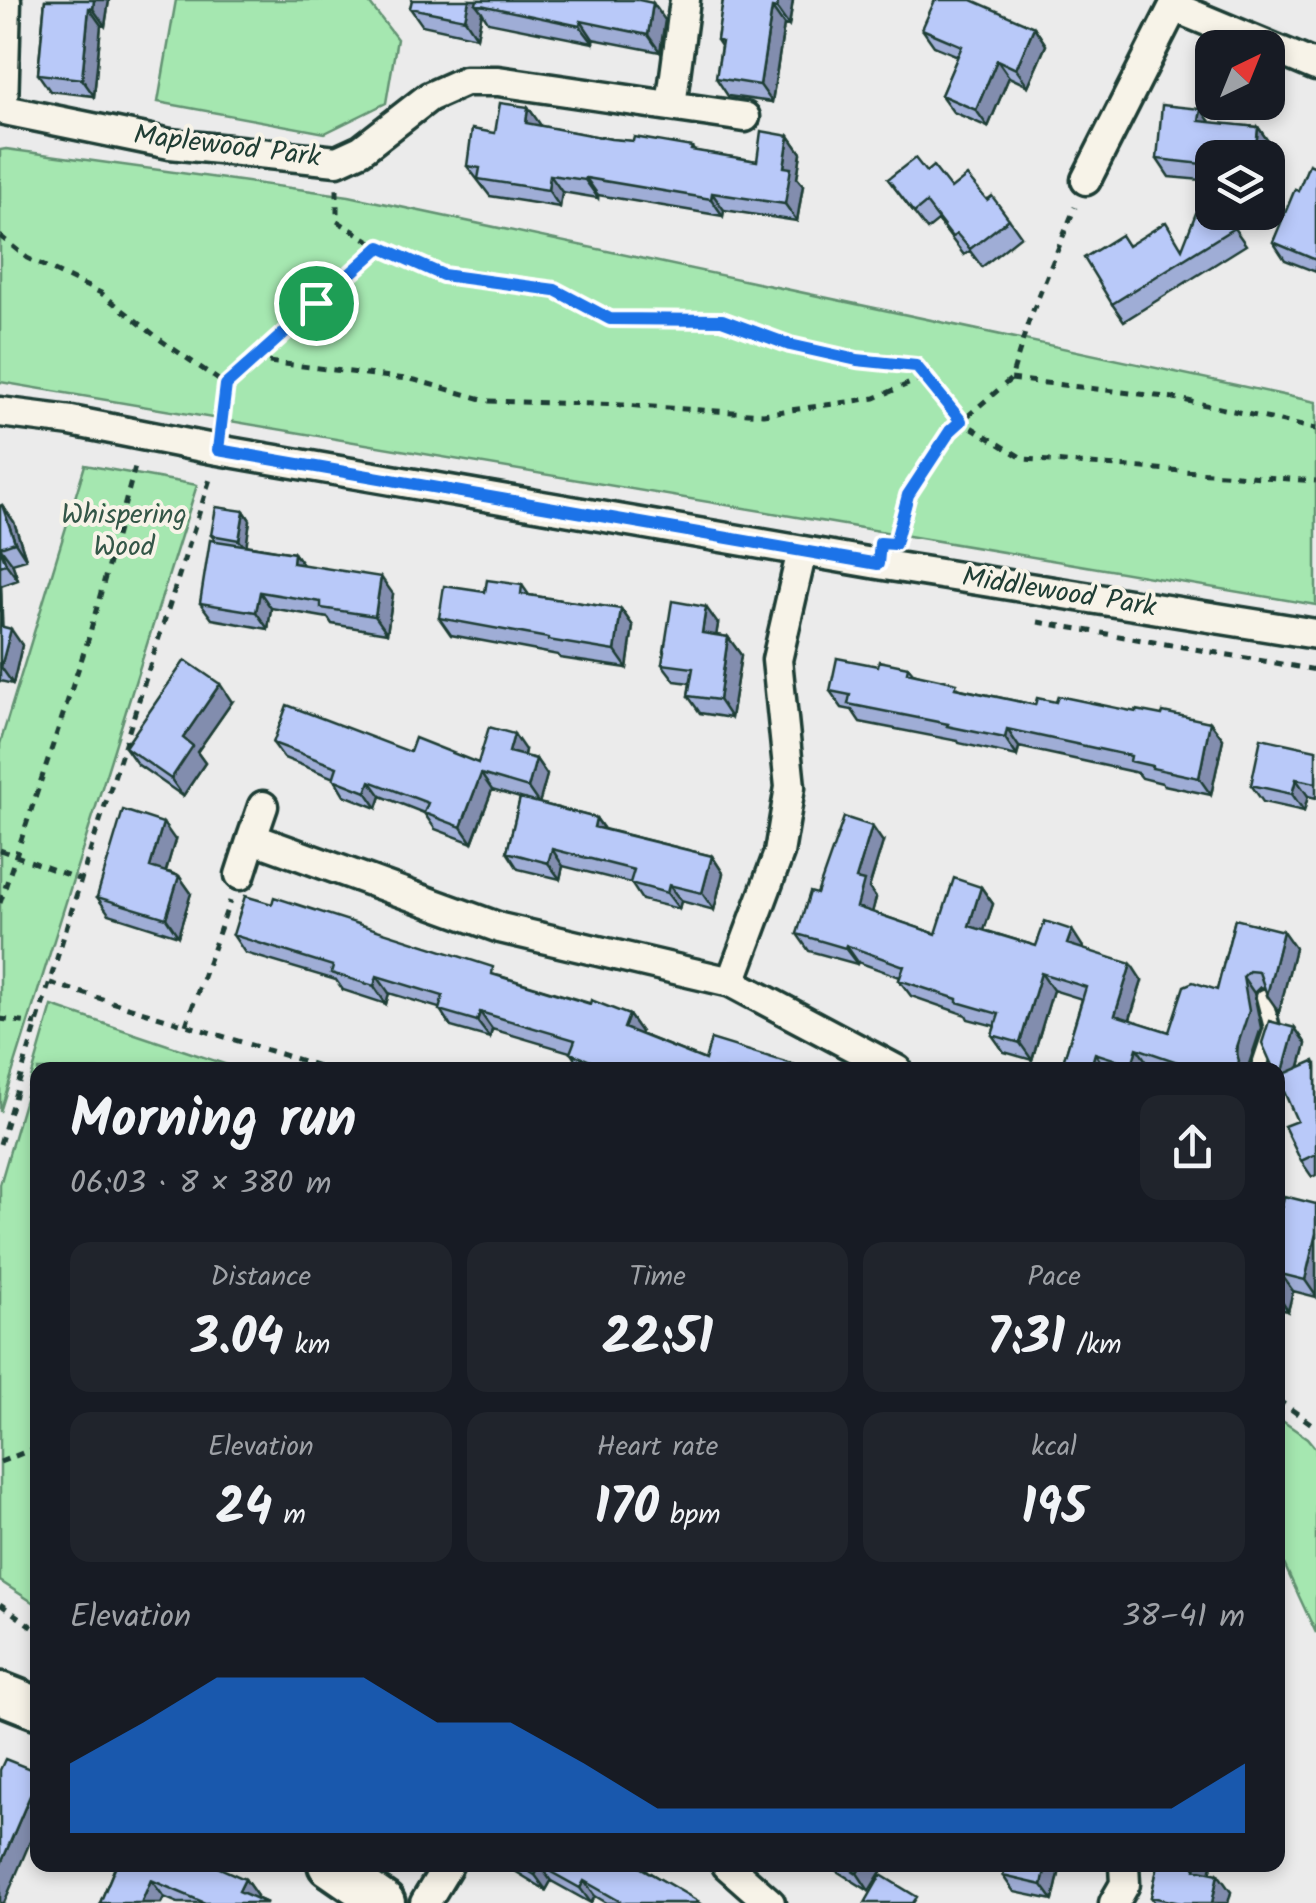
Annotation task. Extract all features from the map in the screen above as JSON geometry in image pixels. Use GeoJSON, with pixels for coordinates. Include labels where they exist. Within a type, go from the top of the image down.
{"type":"FeatureCollection","features":[{"type":"Feature","properties":{"kind":"street"},"geometry":{"type":"LineString","coordinates":[[2,108],[6,0]]}},
{"type":"Feature","properties":{"kind":"street"},"geometry":{"type":"LineString","coordinates":[[671,106],[685,0]]}},
{"type":"Feature","properties":{"kind":"street"},"geometry":{"type":"LineString","coordinates":[[1086,180],[1176,4],[1316,66]]}},
{"type":"Feature","properties":{"kind":"street","name":"Maplewood Park"},"geometry":{"type":"LineString","coordinates":[[2,108],[170,144],[337,161],[361,150],[429,98],[464,82],[498,81],[745,117]]}},
{"type":"Feature","properties":{"kind":"street","name":"Middlewood Park"},"geometry":{"type":"LineString","coordinates":[[0,412],[71,421],[878,564],[1316,634]]}},
{"type":"Feature","properties":{"kind":"street"},"geometry":{"type":"LineString","coordinates":[[732,982],[780,852],[790,787],[777,660],[802,551]]}},
{"type":"Feature","properties":{"kind":"street"},"geometry":{"type":"LineString","coordinates":[[240,876],[263,806]]}},
{"type":"Feature","properties":{"kind":"street"},"geometry":{"type":"LineString","coordinates":[[252,838],[500,928],[732,982],[882,1062]]}},
{"type":"Feature","properties":{"kind":"street"},"geometry":{"type":"LineString","coordinates":[[0,1693],[30,1705]]}},
{"type":"Feature","properties":{"kind":"street"},"geometry":{"type":"LineString","coordinates":[[339,1872],[384,1903]]}},
{"type":"Feature","properties":{"kind":"street"},"geometry":{"type":"LineString","coordinates":[[425,1903],[444,1872]]}},
{"type":"Feature","properties":{"kind":"street"},"geometry":{"type":"LineString","coordinates":[[735,1872],[770,1903]]}},
{"type":"Feature","properties":{"kind":"street"},"geometry":{"type":"LineString","coordinates":[[1114,1903],[1124,1884],[1124,1872]]}},
{"type":"Feature","properties":{"kind":"lane"},"geometry":{"type":"LineString","coordinates":[[1261,1062],[1272,1028],[1264,997]]}},
{"type":"Feature","properties":{"kind":"path"},"geometry":{"type":"LineString","coordinates":[[337,161],[337,220],[380,247],[443,275],[555,290],[610,319],[722,320],[807,349],[857,360],[916,366],[961,421],[1024,458],[1316,481]]}},
{"type":"Feature","properties":{"kind":"path"},"geometry":{"type":"LineString","coordinates":[[878,564],[880,543],[895,544],[908,495],[950,431],[1011,378],[1028,323],[1086,180]]}},
{"type":"Feature","properties":{"kind":"path"},"geometry":{"type":"LineString","coordinates":[[0,236],[27,258],[101,293],[162,342],[226,385]]}},
{"type":"Feature","properties":{"kind":"path"},"geometry":{"type":"LineString","coordinates":[[0,1144],[218,450],[226,385],[380,247]]}},
{"type":"Feature","properties":{"kind":"path"},"geometry":{"type":"LineString","coordinates":[[253,360],[415,380],[489,401],[623,404],[764,414],[875,398],[925,377]]}},
{"type":"Feature","properties":{"kind":"path"},"geometry":{"type":"LineString","coordinates":[[1011,378],[1174,398],[1316,428]]}},
{"type":"Feature","properties":{"kind":"path"},"geometry":{"type":"LineString","coordinates":[[0,903],[88,640],[136,463]]}},
{"type":"Feature","properties":{"kind":"path"},"geometry":{"type":"LineString","coordinates":[[0,850],[80,880]]}},
{"type":"Feature","properties":{"kind":"path"},"geometry":{"type":"LineString","coordinates":[[186,1026],[240,876]]}},
{"type":"Feature","properties":{"kind":"path"},"geometry":{"type":"LineString","coordinates":[[50,983],[305,1062]]}},
{"type":"Feature","properties":{"kind":"path"},"geometry":{"type":"LineString","coordinates":[[0,1019],[37,1024]]}},
{"type":"Feature","properties":{"kind":"path"},"geometry":{"type":"LineString","coordinates":[[1285,1405],[1316,1428]]}},
{"type":"Feature","properties":{"kind":"path"},"geometry":{"type":"LineString","coordinates":[[0,1462],[30,1450]]}},
{"type":"Feature","properties":{"kind":"path"},"geometry":{"type":"LineString","coordinates":[[0,1604],[30,1625]]}},
{"type":"Feature","properties":{"kind":"green space"},"geometry":{"type":"Polygon","coordinates":[[[176,0],[367,0],[397,39],[386,103],[325,133],[158,102],[176,0]]]}},
{"type":"Feature","properties":{"kind":"green space"},"geometry":{"type":"Polygon","coordinates":[[[0,150],[349,196],[1316,402],[1316,605],[0,382],[0,150]]]}},
{"type":"Feature","properties":{"kind":"green space","name":"Whispering Wood"},"geometry":{"type":"Polygon","coordinates":[[[85,465],[197,485],[0,1112],[0,744],[85,465]]]}},
{"type":"Feature","properties":{"kind":"green space"},"geometry":{"type":"Polygon","coordinates":[[[52,1006],[218,1062],[36,1062],[52,1006]]]}},
{"type":"Feature","properties":{"kind":"green space"},"geometry":{"type":"Polygon","coordinates":[[[30,1082],[30,1600],[0,1581],[0,1185],[30,1082]]]}},
{"type":"Feature","properties":{"kind":"green space"},"geometry":{"type":"Polygon","coordinates":[[[1285,1423],[1316,1449],[1316,1633],[1285,1566],[1285,1423]]]}},
{"type":"Feature","properties":{"kind":"building"},"geometry":{"type":"Polygon","coordinates":[[[45,0],[94,0],[93,9],[89,8],[82,79],[38,74],[45,0]]]}},
{"type":"Feature","properties":{"kind":"building"},"geometry":{"type":"Polygon","coordinates":[[[412,0],[469,0],[465,19],[410,8],[412,0]]]}},
{"type":"Feature","properties":{"kind":"building"},"geometry":{"type":"Polygon","coordinates":[[[477,0],[653,3],[648,35],[581,21],[580,26],[476,4],[477,0]]]}},
{"type":"Feature","properties":{"kind":"building"},"geometry":{"type":"Polygon","coordinates":[[[723,0],[778,0],[777,9],[772,8],[760,85],[716,78],[723,0]]]}},
{"type":"Feature","properties":{"kind":"building"},"geometry":{"type":"Polygon","coordinates":[[[935,0],[972,0],[1034,27],[1016,69],[997,60],[976,110],[941,95],[962,46],[922,29],[935,0]]]}},
{"type":"Feature","properties":{"kind":"building"},"geometry":{"type":"Polygon","coordinates":[[[500,103],[528,107],[526,123],[611,139],[633,141],[634,137],[757,161],[761,131],[789,136],[784,167],[791,168],[785,204],[712,193],[711,199],[550,175],[548,190],[478,179],[480,168],[467,166],[472,129],[495,133],[500,103]]]}},
{"type":"Feature","properties":{"kind":"building"},"geometry":{"type":"Polygon","coordinates":[[[1162,105],[1195,108],[1195,120],[1199,121],[1258,127],[1257,140],[1195,140],[1195,163],[1157,159],[1162,105]]]}},
{"type":"Feature","properties":{"kind":"building"},"geometry":{"type":"Polygon","coordinates":[[[915,158],[926,172],[933,166],[951,189],[967,176],[987,200],[992,196],[1009,219],[970,249],[957,234],[952,237],[926,203],[914,213],[888,179],[915,158]]]}},
{"type":"Feature","properties":{"kind":"building"},"geometry":{"type":"Polygon","coordinates":[[[1309,164],[1316,167],[1316,260],[1273,242],[1278,230],[1285,230],[1285,213],[1295,189],[1298,191],[1309,164]]]}},
{"type":"Feature","properties":{"kind":"building"},"geometry":{"type":"Polygon","coordinates":[[[1195,216],[1195,230],[1231,230],[1112,304],[1084,258],[1121,235],[1128,246],[1166,222],[1182,249],[1195,216]]]}},
{"type":"Feature","properties":{"kind":"building"},"geometry":{"type":"Polygon","coordinates":[[[2,505],[15,542],[0,547],[0,506],[2,505]]]}},
{"type":"Feature","properties":{"kind":"building"},"geometry":{"type":"Polygon","coordinates":[[[216,507],[244,511],[239,540],[211,535],[216,507]]]}},
{"type":"Feature","properties":{"kind":"building"},"geometry":{"type":"Polygon","coordinates":[[[210,540],[294,553],[293,563],[381,577],[375,616],[321,608],[321,602],[260,592],[256,612],[200,603],[210,540]]]}},
{"type":"Feature","properties":{"kind":"building"},"geometry":{"type":"Polygon","coordinates":[[[487,580],[522,585],[521,594],[621,609],[615,651],[439,618],[444,586],[485,592],[487,580]]]}},
{"type":"Feature","properties":{"kind":"building"},"geometry":{"type":"Polygon","coordinates":[[[672,601],[706,607],[702,633],[728,637],[719,700],[688,696],[693,668],[662,664],[672,601]]]}},
{"type":"Feature","properties":{"kind":"building"},"geometry":{"type":"Polygon","coordinates":[[[0,626],[11,629],[1,667],[0,667],[0,626]]]}},
{"type":"Feature","properties":{"kind":"building"},"geometry":{"type":"Polygon","coordinates":[[[837,658],[908,667],[907,672],[957,683],[955,688],[1035,705],[1037,698],[1056,702],[1058,696],[1210,722],[1199,778],[1130,761],[1131,756],[1007,729],[1005,738],[848,704],[850,695],[830,691],[837,658]]]}},
{"type":"Feature","properties":{"kind":"building"},"geometry":{"type":"Polygon","coordinates":[[[185,660],[220,684],[183,738],[193,746],[171,779],[125,747],[185,660]]]}},
{"type":"Feature","properties":{"kind":"building"},"geometry":{"type":"Polygon","coordinates":[[[287,705],[410,752],[415,738],[478,763],[489,727],[514,734],[509,752],[536,759],[528,788],[481,774],[461,827],[424,813],[428,803],[370,781],[366,792],[333,779],[337,767],[273,743],[287,705]]]}},
{"type":"Feature","properties":{"kind":"building"},"geometry":{"type":"Polygon","coordinates":[[[1261,738],[1316,750],[1316,783],[1296,779],[1292,794],[1251,785],[1261,738]]]}},
{"type":"Feature","properties":{"kind":"building"},"geometry":{"type":"Polygon","coordinates":[[[520,798],[596,818],[594,827],[712,856],[702,893],[669,885],[667,893],[630,883],[634,870],[552,849],[548,863],[507,852],[520,798]]]}},
{"type":"Feature","properties":{"kind":"building"},"geometry":{"type":"Polygon","coordinates":[[[123,810],[163,823],[150,867],[179,876],[166,918],[97,897],[123,810]]]}},
{"type":"Feature","properties":{"kind":"building"},"geometry":{"type":"Polygon","coordinates":[[[844,817],[872,826],[856,879],[864,881],[857,907],[936,934],[954,878],[981,887],[969,926],[1036,946],[1045,921],[1072,930],[1067,944],[1131,964],[1115,1015],[1169,1032],[1184,986],[1193,982],[1217,990],[1235,919],[1283,931],[1267,995],[1259,972],[1249,971],[1243,977],[1249,1011],[1236,1050],[1239,1062],[1178,1062],[1137,1048],[1133,1062],[1095,1053],[1092,1062],[1063,1062],[1086,987],[1041,973],[1020,1043],[992,1035],[999,1014],[899,980],[904,966],[846,945],[845,948],[797,934],[810,892],[817,894],[844,817]]]}},
{"type":"Feature","properties":{"kind":"building"},"geometry":{"type":"Polygon","coordinates":[[[245,896],[272,904],[274,897],[493,967],[492,974],[590,1004],[591,1000],[629,1015],[624,1028],[705,1060],[711,1039],[786,1062],[593,1062],[570,1053],[575,1040],[480,1012],[477,1021],[439,1010],[443,996],[377,976],[374,986],[331,973],[333,966],[233,935],[245,896]]]}},
{"type":"Feature","properties":{"kind":"building"},"geometry":{"type":"Polygon","coordinates":[[[1269,1021],[1295,1028],[1285,1064],[1270,1062],[1262,1043],[1269,1021]]]}},
{"type":"Feature","properties":{"kind":"building"},"geometry":{"type":"Polygon","coordinates":[[[1314,1061],[1316,1154],[1301,1161],[1285,1128],[1297,1121],[1285,1094],[1285,1074],[1314,1061]]]}},
{"type":"Feature","properties":{"kind":"building"},"geometry":{"type":"Polygon","coordinates":[[[1285,1196],[1316,1204],[1316,1233],[1305,1280],[1285,1275],[1285,1196]]]}},
{"type":"Feature","properties":{"kind":"building"},"geometry":{"type":"Polygon","coordinates":[[[5,1759],[30,1769],[30,1796],[0,1866],[0,1770],[5,1759]]]}},
{"type":"Feature","properties":{"kind":"building"},"geometry":{"type":"Polygon","coordinates":[[[113,1872],[229,1872],[245,1879],[239,1891],[267,1903],[205,1903],[151,1880],[141,1903],[100,1903],[113,1872]]]}},
{"type":"Feature","properties":{"kind":"building"},"geometry":{"type":"Polygon","coordinates":[[[551,1872],[648,1872],[698,1901],[623,1903],[584,1881],[580,1888],[551,1872]]]}},
{"type":"Feature","properties":{"kind":"building"},"geometry":{"type":"Polygon","coordinates":[[[1004,1872],[1045,1872],[1042,1885],[1003,1876],[1004,1872]]]}},
{"type":"Feature","properties":{"kind":"building"},"geometry":{"type":"Polygon","coordinates":[[[1156,1872],[1218,1874],[1212,1903],[1181,1903],[1151,1897],[1156,1872]]]}},
{"type":"Feature","properties":{"kind":"building"},"geometry":{"type":"Polygon","coordinates":[[[881,1875],[917,1897],[913,1903],[865,1903],[881,1875]]]}},
{"type":"Feature","properties":{"kind":"route"},"geometry":{"type":"LineString","coordinates":[[380,247],[443,275],[555,290],[610,319],[722,320],[790,345],[857,360],[916,366],[961,421],[950,431],[908,495],[895,544],[880,543],[878,564],[218,450],[226,385],[316,303],[380,247]]}}]}
